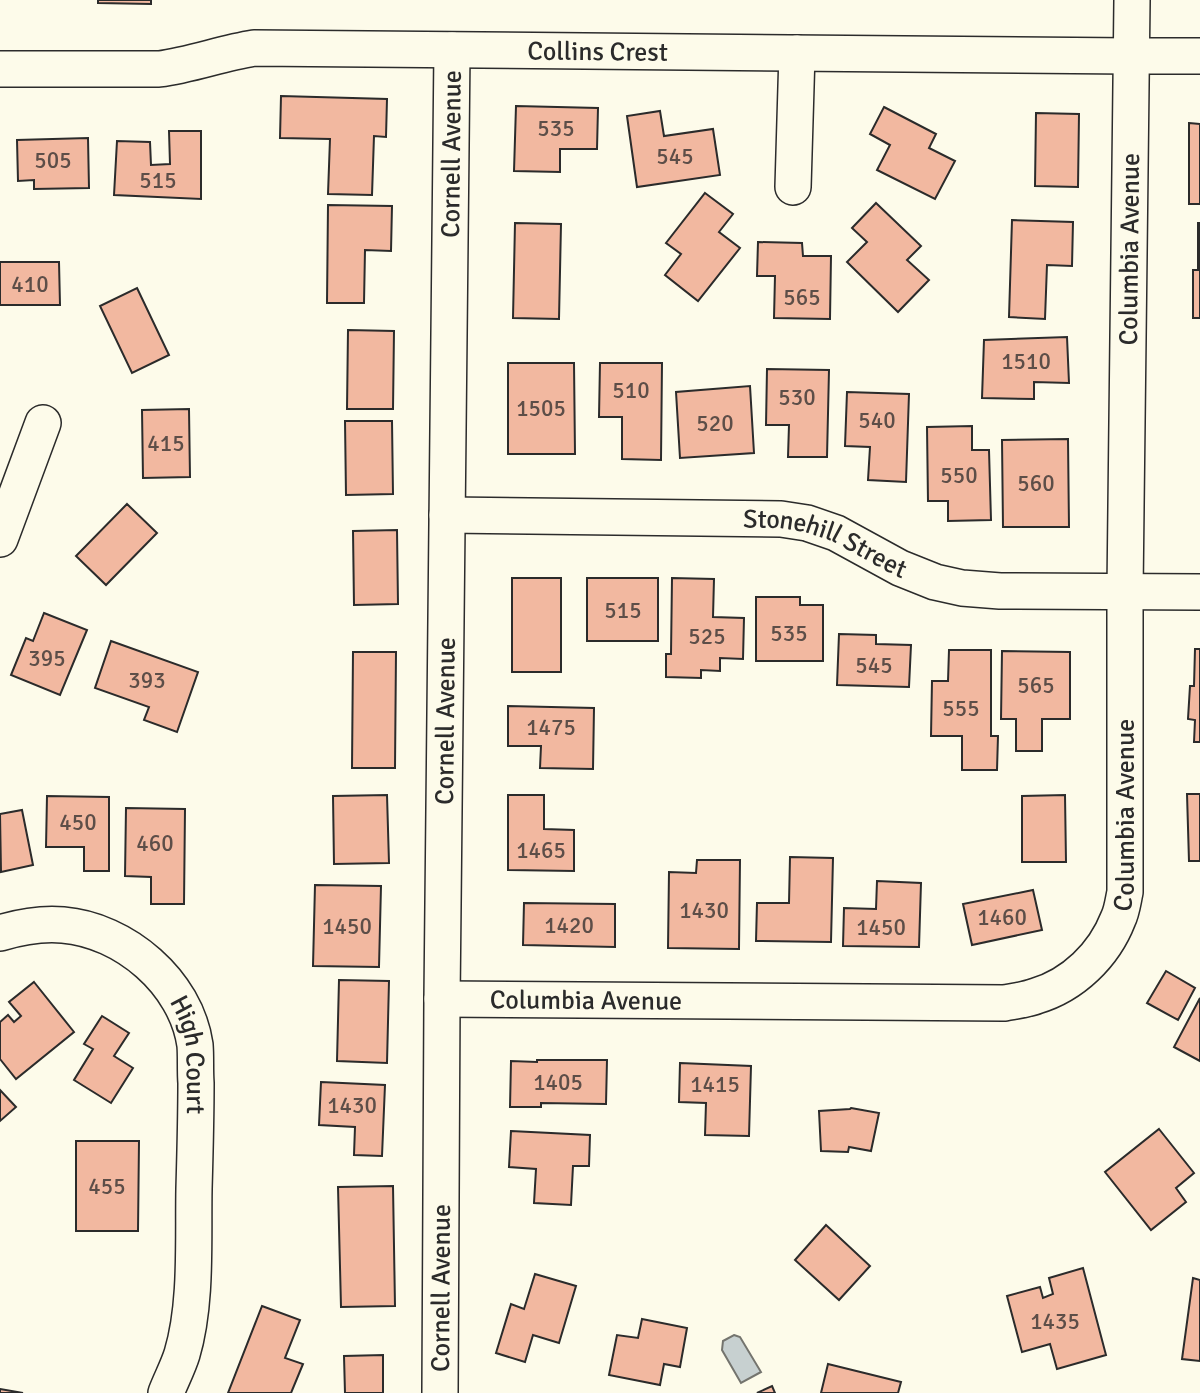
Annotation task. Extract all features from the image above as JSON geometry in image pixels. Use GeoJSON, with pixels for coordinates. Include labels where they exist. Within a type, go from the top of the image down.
{"type":"FeatureCollection","features":[{"type":"Feature","properties":{"kind":"street","name":"Columbia Avenue"},"geometry":{"type":"LineString","coordinates":[[442,999],[1004,1003],[1036,996],[1065,984],[1089,965],[1106,943],[1119,919],[1125,892],[1125,591],[1132,0]]}},
{"type":"Feature","properties":{"kind":"street","name":"Collins Crest"},"geometry":{"type":"LineString","coordinates":[[0,69],[159,69],[181,67],[234,51],[254,48],[1200,55]]}},
{"type":"Feature","properties":{"kind":"street","name":"Cornell Avenue"},"geometry":{"type":"LineString","coordinates":[[440,1393],[452,50]]}},
{"type":"Feature","properties":{"kind":"street"},"geometry":{"type":"LineString","coordinates":[[793,187],[797,53]]}},
{"type":"Feature","properties":{"kind":"street"},"geometry":{"type":"LineString","coordinates":[[0,539],[43,423]]}},
{"type":"Feature","properties":{"kind":"street","name":"Stonehill Street"},"geometry":{"type":"LineString","coordinates":[[447,515],[781,519],[807,523],[836,533],[900,568],[944,584],[1000,590],[1200,592]]}},
{"type":"Feature","properties":{"kind":"street","name":"High Court"},"geometry":{"type":"LineString","coordinates":[[0,933],[24,926],[63,925],[100,933],[132,949],[153,967],[173,991],[186,1017],[195,1044],[192,1280],[182,1353],[166,1393]]}},
{"type":"Feature","properties":{"kind":"shaded area"},"geometry":{"type":"Polygon","coordinates":[[[734,1335],[740,1337],[761,1372],[741,1383],[722,1350],[723,1341],[734,1335]]]}},
{"type":"Feature","properties":{"kind":"building"},"geometry":{"type":"Polygon","coordinates":[[[98,0],[151,0],[151,4],[98,3],[98,0]]]}},
{"type":"Feature","properties":{"kind":"building"},"geometry":{"type":"Polygon","coordinates":[[[281,96],[387,99],[386,137],[374,136],[372,195],[328,194],[330,139],[280,138],[281,96]]]}},
{"type":"Feature","properties":{"kind":"building"},"geometry":{"type":"Polygon","coordinates":[[[516,106],[598,108],[597,149],[560,149],[560,172],[514,171],[516,106]]]}},
{"type":"Feature","properties":{"kind":"building"},"geometry":{"type":"Polygon","coordinates":[[[884,107],[936,134],[929,148],[955,161],[935,199],[877,170],[890,145],[870,134],[884,107]]]}},
{"type":"Feature","properties":{"kind":"building"},"geometry":{"type":"Polygon","coordinates":[[[660,111],[664,136],[713,129],[720,175],[637,187],[627,116],[660,111]]]}},
{"type":"Feature","properties":{"kind":"building"},"geometry":{"type":"Polygon","coordinates":[[[1036,113],[1079,114],[1078,187],[1035,186],[1036,113]]]}},
{"type":"Feature","properties":{"kind":"building"},"geometry":{"type":"Polygon","coordinates":[[[1189,123],[1200,124],[1200,204],[1189,204],[1189,123]]]}},
{"type":"Feature","properties":{"kind":"building"},"geometry":{"type":"Polygon","coordinates":[[[169,131],[201,131],[201,199],[114,195],[117,141],[150,142],[151,165],[170,164],[169,131]]]}},
{"type":"Feature","properties":{"kind":"building"},"geometry":{"type":"Polygon","coordinates":[[[88,138],[89,188],[34,189],[34,180],[18,181],[17,140],[88,138]]]}},
{"type":"Feature","properties":{"kind":"building"},"geometry":{"type":"Polygon","coordinates":[[[705,193],[733,214],[719,232],[740,248],[698,301],[665,275],[681,254],[666,243],[705,193]]]}},
{"type":"Feature","properties":{"kind":"building"},"geometry":{"type":"Polygon","coordinates":[[[876,203],[921,246],[907,260],[929,280],[898,312],[847,262],[867,242],[852,228],[876,203]]]}},
{"type":"Feature","properties":{"kind":"building"},"geometry":{"type":"Polygon","coordinates":[[[328,205],[392,206],[391,251],[365,250],[364,303],[327,303],[328,205]]]}},
{"type":"Feature","properties":{"kind":"building"},"geometry":{"type":"Polygon","coordinates":[[[1012,220],[1073,222],[1072,266],[1047,265],[1045,319],[1009,317],[1012,220]]]}},
{"type":"Feature","properties":{"kind":"building"},"geometry":{"type":"Polygon","coordinates":[[[515,223],[561,224],[559,319],[513,318],[515,223]]]}},
{"type":"Feature","properties":{"kind":"building"},"geometry":{"type":"Polygon","coordinates":[[[1198,223],[1200,318],[1193,318],[1193,270],[1198,270],[1198,223]]]}},
{"type":"Feature","properties":{"kind":"building"},"geometry":{"type":"Polygon","coordinates":[[[758,242],[802,243],[803,256],[831,256],[830,319],[774,318],[775,276],[757,276],[758,242]]]}},
{"type":"Feature","properties":{"kind":"building"},"geometry":{"type":"Polygon","coordinates":[[[0,262],[59,262],[60,305],[0,305],[0,262]]]}},
{"type":"Feature","properties":{"kind":"building"},"geometry":{"type":"Polygon","coordinates":[[[137,288],[169,355],[132,373],[100,306],[137,288]]]}},
{"type":"Feature","properties":{"kind":"building"},"geometry":{"type":"Polygon","coordinates":[[[348,330],[394,331],[393,409],[347,409],[348,330]]]}},
{"type":"Feature","properties":{"kind":"building"},"geometry":{"type":"Polygon","coordinates":[[[1067,337],[1069,383],[1034,382],[1034,399],[982,398],[984,340],[1067,337]]]}},
{"type":"Feature","properties":{"kind":"building"},"geometry":{"type":"Polygon","coordinates":[[[508,363],[574,363],[575,454],[508,454],[508,363]]]}},
{"type":"Feature","properties":{"kind":"building"},"geometry":{"type":"Polygon","coordinates":[[[600,363],[662,363],[661,460],[622,459],[622,417],[599,417],[600,363]]]}},
{"type":"Feature","properties":{"kind":"building"},"geometry":{"type":"Polygon","coordinates":[[[767,369],[829,370],[827,457],[788,457],[789,425],[766,425],[767,369]]]}},
{"type":"Feature","properties":{"kind":"building"},"geometry":{"type":"Polygon","coordinates":[[[750,386],[754,453],[680,458],[676,392],[750,386]]]}},
{"type":"Feature","properties":{"kind":"building"},"geometry":{"type":"Polygon","coordinates":[[[847,392],[909,394],[906,482],[868,480],[870,447],[845,446],[847,392]]]}},
{"type":"Feature","properties":{"kind":"building"},"geometry":{"type":"Polygon","coordinates":[[[189,409],[190,477],[143,478],[142,410],[189,409]]]}},
{"type":"Feature","properties":{"kind":"building"},"geometry":{"type":"Polygon","coordinates":[[[345,421],[392,421],[393,494],[346,495],[345,421]]]}},
{"type":"Feature","properties":{"kind":"building"},"geometry":{"type":"Polygon","coordinates":[[[972,426],[972,450],[989,450],[991,520],[948,521],[948,501],[928,501],[927,427],[972,426]]]}},
{"type":"Feature","properties":{"kind":"building"},"geometry":{"type":"Polygon","coordinates":[[[1068,439],[1069,527],[1003,527],[1002,440],[1068,439]]]}},
{"type":"Feature","properties":{"kind":"building"},"geometry":{"type":"Polygon","coordinates":[[[127,504],[157,533],[106,585],[76,556],[127,504]]]}},
{"type":"Feature","properties":{"kind":"building"},"geometry":{"type":"Polygon","coordinates":[[[397,530],[398,604],[354,605],[353,531],[397,530]]]}},
{"type":"Feature","properties":{"kind":"building"},"geometry":{"type":"Polygon","coordinates":[[[512,578],[561,578],[561,672],[512,672],[512,578]]]}},
{"type":"Feature","properties":{"kind":"building"},"geometry":{"type":"Polygon","coordinates":[[[587,578],[658,578],[658,641],[587,641],[587,578]]]}},
{"type":"Feature","properties":{"kind":"building"},"geometry":{"type":"Polygon","coordinates":[[[672,578],[714,579],[713,617],[744,618],[743,659],[720,658],[720,671],[701,670],[701,678],[666,677],[666,654],[671,654],[672,578]]]}},
{"type":"Feature","properties":{"kind":"building"},"geometry":{"type":"Polygon","coordinates":[[[756,597],[800,597],[800,605],[823,605],[823,661],[756,661],[756,597]]]}},
{"type":"Feature","properties":{"kind":"building"},"geometry":{"type":"Polygon","coordinates":[[[44,613],[87,630],[60,695],[11,675],[26,638],[33,641],[44,613]]]}},
{"type":"Feature","properties":{"kind":"building"},"geometry":{"type":"Polygon","coordinates":[[[839,634],[876,635],[876,644],[911,645],[909,687],[837,685],[839,634]]]}},
{"type":"Feature","properties":{"kind":"building"},"geometry":{"type":"Polygon","coordinates":[[[111,641],[198,672],[177,732],[144,720],[149,707],[95,688],[111,641]]]}},
{"type":"Feature","properties":{"kind":"building"},"geometry":{"type":"Polygon","coordinates":[[[1195,649],[1200,649],[1200,742],[1194,742],[1195,720],[1188,719],[1190,686],[1194,686],[1195,649]]]}},
{"type":"Feature","properties":{"kind":"building"},"geometry":{"type":"Polygon","coordinates":[[[949,650],[991,650],[991,736],[998,736],[997,770],[962,770],[962,736],[931,736],[932,681],[948,681],[949,650]]]}},
{"type":"Feature","properties":{"kind":"building"},"geometry":{"type":"Polygon","coordinates":[[[1002,651],[1070,652],[1070,719],[1042,719],[1042,751],[1016,751],[1016,719],[1001,719],[1002,651]]]}},
{"type":"Feature","properties":{"kind":"building"},"geometry":{"type":"Polygon","coordinates":[[[353,652],[396,652],[395,768],[352,768],[353,652]]]}},
{"type":"Feature","properties":{"kind":"building"},"geometry":{"type":"Polygon","coordinates":[[[508,706],[594,708],[593,769],[540,768],[541,746],[508,746],[508,706]]]}},
{"type":"Feature","properties":{"kind":"building"},"geometry":{"type":"Polygon","coordinates":[[[1187,794],[1200,794],[1200,861],[1189,861],[1187,794]]]}},
{"type":"Feature","properties":{"kind":"building"},"geometry":{"type":"Polygon","coordinates":[[[387,795],[389,863],[334,864],[333,796],[387,795]]]}},
{"type":"Feature","properties":{"kind":"building"},"geometry":{"type":"Polygon","coordinates":[[[508,795],[544,795],[544,829],[574,830],[574,871],[508,870],[508,795]]]}},
{"type":"Feature","properties":{"kind":"building"},"geometry":{"type":"Polygon","coordinates":[[[1065,795],[1066,862],[1022,862],[1022,796],[1065,795]]]}},
{"type":"Feature","properties":{"kind":"building"},"geometry":{"type":"Polygon","coordinates":[[[47,796],[109,797],[109,871],[84,871],[84,847],[46,847],[47,796]]]}},
{"type":"Feature","properties":{"kind":"building"},"geometry":{"type":"Polygon","coordinates":[[[126,808],[185,809],[184,904],[151,904],[151,877],[125,876],[126,808]]]}},
{"type":"Feature","properties":{"kind":"building"},"geometry":{"type":"Polygon","coordinates":[[[22,810],[33,865],[1,872],[0,814],[22,810]]]}},
{"type":"Feature","properties":{"kind":"building"},"geometry":{"type":"Polygon","coordinates":[[[790,857],[833,858],[831,942],[756,941],[757,903],[789,903],[790,857]]]}},
{"type":"Feature","properties":{"kind":"building"},"geometry":{"type":"Polygon","coordinates":[[[697,860],[740,860],[739,949],[668,948],[669,872],[696,873],[697,860]]]}},
{"type":"Feature","properties":{"kind":"building"},"geometry":{"type":"Polygon","coordinates":[[[877,881],[921,883],[919,947],[843,946],[844,908],[876,909],[877,881]]]}},
{"type":"Feature","properties":{"kind":"building"},"geometry":{"type":"Polygon","coordinates":[[[315,885],[381,886],[379,967],[313,966],[315,885]]]}},
{"type":"Feature","properties":{"kind":"building"},"geometry":{"type":"Polygon","coordinates":[[[1033,890],[1042,930],[972,945],[963,904],[1033,890]]]}},
{"type":"Feature","properties":{"kind":"building"},"geometry":{"type":"Polygon","coordinates":[[[524,903],[615,904],[615,947],[523,945],[524,903]]]}},
{"type":"Feature","properties":{"kind":"building"},"geometry":{"type":"Polygon","coordinates":[[[1166,971],[1195,988],[1178,1020],[1147,1003],[1166,971]]]}},
{"type":"Feature","properties":{"kind":"building"},"geometry":{"type":"Polygon","coordinates":[[[339,980],[389,981],[387,1063],[337,1061],[339,980]]]}},
{"type":"Feature","properties":{"kind":"building"},"geometry":{"type":"Polygon","coordinates":[[[34,982],[74,1032],[16,1079],[0,1059],[0,1022],[8,1015],[14,1022],[21,1016],[9,1002],[34,982]]]}},
{"type":"Feature","properties":{"kind":"building"},"geometry":{"type":"Polygon","coordinates":[[[1200,998],[1200,1061],[1174,1047],[1200,998]]]}},
{"type":"Feature","properties":{"kind":"building"},"geometry":{"type":"Polygon","coordinates":[[[102,1016],[129,1033],[114,1056],[133,1068],[111,1103],[74,1080],[93,1049],[84,1044],[102,1016]]]}},
{"type":"Feature","properties":{"kind":"building"},"geometry":{"type":"Polygon","coordinates":[[[607,1060],[606,1104],[541,1103],[541,1107],[510,1107],[511,1061],[607,1060]]]}},
{"type":"Feature","properties":{"kind":"building"},"geometry":{"type":"Polygon","coordinates":[[[680,1063],[751,1066],[749,1136],[705,1135],[706,1103],[679,1102],[680,1063]]]}},
{"type":"Feature","properties":{"kind":"building"},"geometry":{"type":"Polygon","coordinates":[[[321,1082],[385,1085],[382,1156],[354,1155],[355,1127],[319,1125],[321,1082]]]}},
{"type":"Feature","properties":{"kind":"building"},"geometry":{"type":"Polygon","coordinates":[[[0,1090],[16,1107],[0,1121],[0,1090]]]}},
{"type":"Feature","properties":{"kind":"building"},"geometry":{"type":"Polygon","coordinates":[[[851,1108],[879,1113],[871,1151],[849,1147],[848,1152],[821,1151],[819,1111],[851,1108]]]}},
{"type":"Feature","properties":{"kind":"building"},"geometry":{"type":"Polygon","coordinates":[[[1159,1129],[1194,1173],[1176,1188],[1186,1202],[1151,1230],[1105,1172],[1159,1129]]]}},
{"type":"Feature","properties":{"kind":"building"},"geometry":{"type":"Polygon","coordinates":[[[511,1131],[590,1135],[589,1166],[573,1166],[571,1205],[534,1203],[536,1169],[509,1167],[511,1131]]]}},
{"type":"Feature","properties":{"kind":"building"},"geometry":{"type":"Polygon","coordinates":[[[76,1141],[139,1141],[138,1231],[76,1231],[76,1141]]]}},
{"type":"Feature","properties":{"kind":"building"},"geometry":{"type":"Polygon","coordinates":[[[393,1186],[395,1306],[341,1307],[338,1187],[393,1186]]]}},
{"type":"Feature","properties":{"kind":"building"},"geometry":{"type":"Polygon","coordinates":[[[826,1225],[870,1266],[839,1300],[795,1260],[826,1225]]]}},
{"type":"Feature","properties":{"kind":"building"},"geometry":{"type":"Polygon","coordinates":[[[1083,1268],[1106,1355],[1057,1369],[1050,1344],[1022,1352],[1007,1296],[1040,1287],[1043,1298],[1053,1294],[1049,1278],[1083,1268]]]}},
{"type":"Feature","properties":{"kind":"building"},"geometry":{"type":"Polygon","coordinates":[[[535,1274],[576,1286],[559,1343],[533,1335],[525,1362],[496,1353],[511,1304],[524,1309],[535,1274]]]}},
{"type":"Feature","properties":{"kind":"building"},"geometry":{"type":"Polygon","coordinates":[[[1193,1278],[1200,1280],[1200,1361],[1182,1359],[1193,1278]]]}},
{"type":"Feature","properties":{"kind":"building"},"geometry":{"type":"Polygon","coordinates":[[[262,1306],[300,1320],[285,1358],[303,1364],[291,1393],[228,1393],[262,1306]]]}},
{"type":"Feature","properties":{"kind":"building"},"geometry":{"type":"Polygon","coordinates":[[[642,1319],[687,1328],[680,1367],[664,1364],[660,1385],[609,1375],[617,1335],[638,1338],[642,1319]]]}},
{"type":"Feature","properties":{"kind":"building"},"geometry":{"type":"Polygon","coordinates":[[[383,1355],[383,1393],[345,1393],[344,1356],[383,1355]]]}},
{"type":"Feature","properties":{"kind":"building"},"geometry":{"type":"Polygon","coordinates":[[[828,1364],[901,1382],[898,1393],[821,1393],[828,1364]]]}},
{"type":"Feature","properties":{"kind":"building"},"geometry":{"type":"Polygon","coordinates":[[[772,1386],[775,1393],[757,1393],[772,1386]]]}},
{"type":"Feature","properties":{"kind":"building"},"geometry":{"type":"Polygon","coordinates":[[[0,1389],[23,1393],[0,1393],[0,1389]]]}}]}
